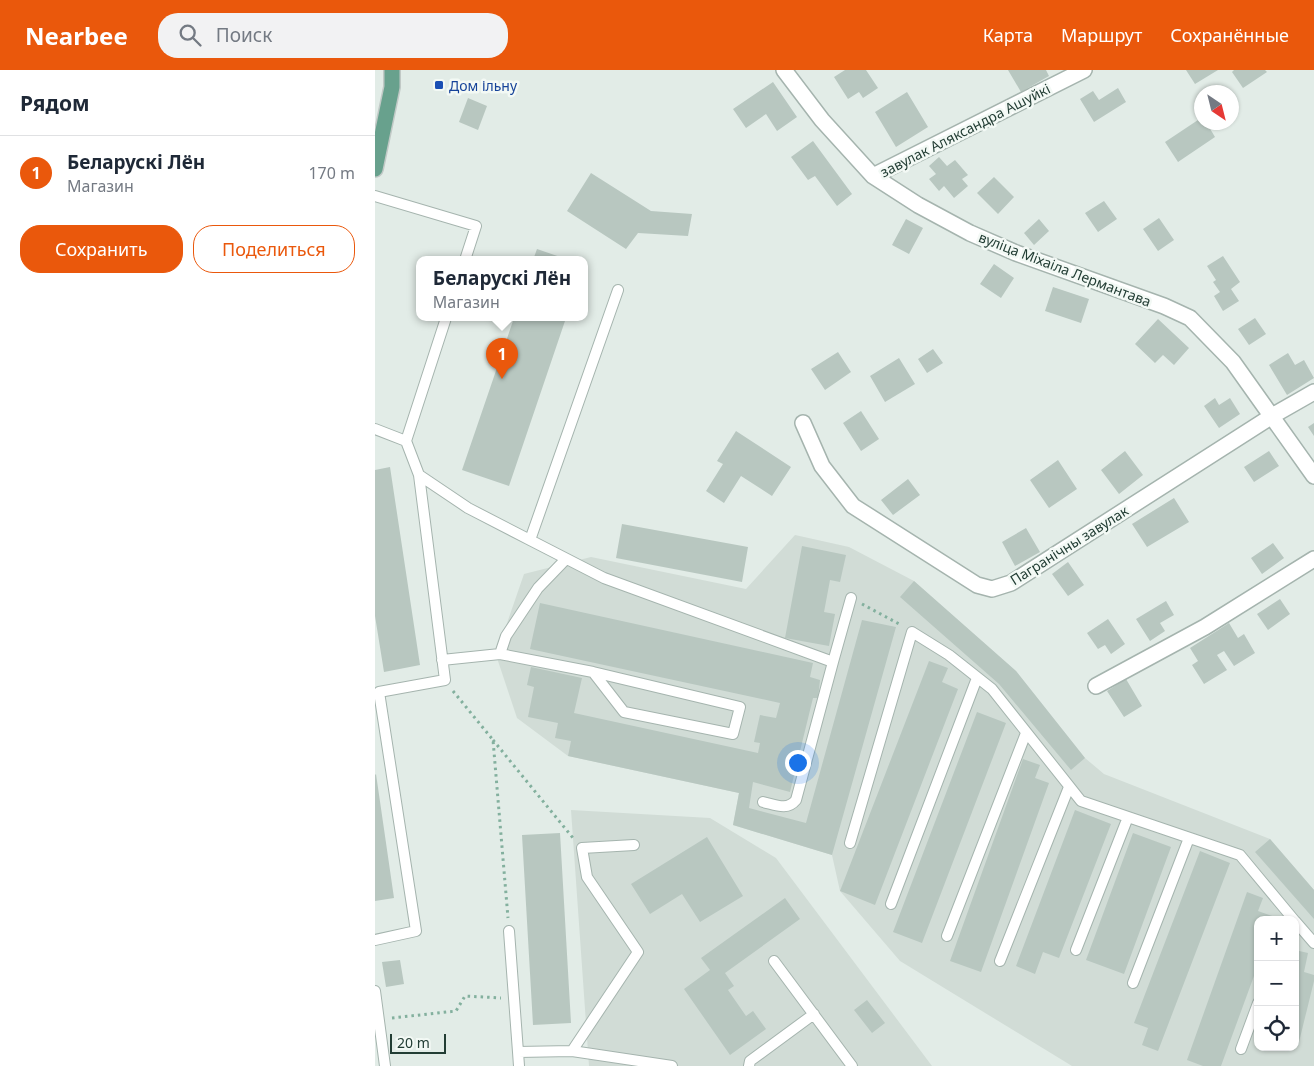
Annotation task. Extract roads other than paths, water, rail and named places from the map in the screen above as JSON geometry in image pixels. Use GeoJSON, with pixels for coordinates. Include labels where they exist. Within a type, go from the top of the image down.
{"type":"FeatureCollection","features":[{"type":"Feature","properties":{"kind":"main road"},"geometry":{"type":"LineString","coordinates":[[375,169],[392,87],[392,70]]}},
{"type":"Feature","properties":{"kind":"street","name":"вуліца Міхаіла Лермантава"},"geometry":{"type":"LineString","coordinates":[[783,70],[821,120],[873,176],[919,205],[970,233],[1016,253],[1164,306],[1190,318],[1233,362],[1314,476]]}},
{"type":"Feature","properties":{"kind":"street","name":"завулак Аляксандра Ашуйкі"},"geometry":{"type":"LineString","coordinates":[[873,176],[1084,70]]}},
{"type":"Feature","properties":{"kind":"street","name":"Пагранічны завулак"},"geometry":{"type":"LineString","coordinates":[[803,423],[822,466],[853,506],[977,585],[992,589],[1011,583],[1272,416],[1314,392]]}},
{"type":"Feature","properties":{"kind":"street"},"geometry":{"type":"LineString","coordinates":[[1096,686],[1205,627],[1314,559]]}},
{"type":"Feature","properties":{"kind":"lane"},"geometry":{"type":"LineString","coordinates":[[375,196],[476,226],[466,256]]}},
{"type":"Feature","properties":{"kind":"lane"},"geometry":{"type":"LineString","coordinates":[[530,540],[618,290]]}},
{"type":"Feature","properties":{"kind":"lane"},"geometry":{"type":"LineString","coordinates":[[375,940],[415,931],[379,692],[445,680],[419,475],[405,441],[445,321]]}},
{"type":"Feature","properties":{"kind":"lane"},"geometry":{"type":"LineString","coordinates":[[375,429],[405,441]]}},
{"type":"Feature","properties":{"kind":"lane"},"geometry":{"type":"LineString","coordinates":[[419,475],[468,508],[604,578],[833,662]]}},
{"type":"Feature","properties":{"kind":"lane"},"geometry":{"type":"LineString","coordinates":[[500,654],[506,636],[538,588],[566,559]]}},
{"type":"Feature","properties":{"kind":"lane"},"geometry":{"type":"LineString","coordinates":[[763,802],[784,807],[791,805],[796,800],[851,598]]}},
{"type":"Feature","properties":{"kind":"lane"},"geometry":{"type":"LineString","coordinates":[[849,843],[912,632],[949,655],[991,690],[1081,801],[1240,855],[1290,916]]}},
{"type":"Feature","properties":{"kind":"lane"},"geometry":{"type":"LineString","coordinates":[[442,660],[500,654],[593,672],[740,707],[733,734],[624,712],[593,672]]}},
{"type":"Feature","properties":{"kind":"lane"},"geometry":{"type":"LineString","coordinates":[[891,904],[977,678]]}},
{"type":"Feature","properties":{"kind":"lane"},"geometry":{"type":"LineString","coordinates":[[947,936],[1026,732]]}},
{"type":"Feature","properties":{"kind":"lane"},"geometry":{"type":"LineString","coordinates":[[1000,961],[1069,787]]}},
{"type":"Feature","properties":{"kind":"lane"},"geometry":{"type":"LineString","coordinates":[[1076,950],[1128,817]]}},
{"type":"Feature","properties":{"kind":"lane"},"geometry":{"type":"LineString","coordinates":[[1133,984],[1189,838]]}},
{"type":"Feature","properties":{"kind":"lane"},"geometry":{"type":"LineString","coordinates":[[572,1050],[638,952],[587,877],[582,848],[634,845]]}},
{"type":"Feature","properties":{"kind":"lane"},"geometry":{"type":"LineString","coordinates":[[1299,927],[1314,943]]}},
{"type":"Feature","properties":{"kind":"lane"},"geometry":{"type":"LineString","coordinates":[[509,931],[519,1066]]}},
{"type":"Feature","properties":{"kind":"lane"},"geometry":{"type":"LineString","coordinates":[[775,961],[852,1066]]}},
{"type":"Feature","properties":{"kind":"lane"},"geometry":{"type":"LineString","coordinates":[[375,991],[385,1066]]}},
{"type":"Feature","properties":{"kind":"lane"},"geometry":{"type":"LineString","coordinates":[[1241,1049],[1257,1006]]}},
{"type":"Feature","properties":{"kind":"lane"},"geometry":{"type":"LineString","coordinates":[[749,1066],[750,1061],[814,1014]]}},
{"type":"Feature","properties":{"kind":"lane"},"geometry":{"type":"LineString","coordinates":[[518,1052],[572,1050],[672,1066]]}},
{"type":"Feature","properties":{"kind":"place","name":"Дом ільну"},"geometry":{"type":"Point","coordinates":[439,85]}},
{"type":"Feature","properties":{"kind":"place","name":"Беларускі Лён"},"geometry":{"type":"Point","coordinates":[502,379]}}]}
